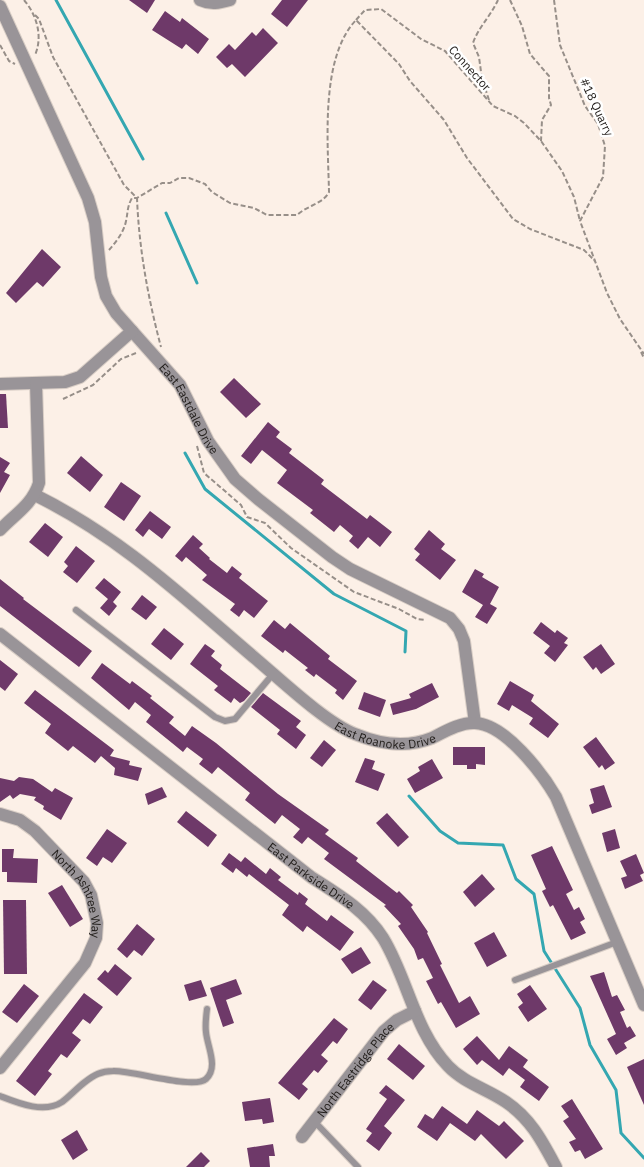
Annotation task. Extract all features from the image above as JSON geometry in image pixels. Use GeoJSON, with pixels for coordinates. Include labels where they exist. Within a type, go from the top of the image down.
{"type":"FeatureCollection","features":[{"type":"Feature","properties":{"kind":"street"},"geometry":{"type":"LineString","coordinates":[[200,0],[219,4],[230,0]]}},
{"type":"Feature","properties":{"kind":"street","name":"East Eastdale Drive"},"geometry":{"type":"LineString","coordinates":[[0,6],[88,198],[95,222],[101,277],[106,296],[116,313],[179,384],[218,457],[246,489],[350,569],[429,605],[450,618],[459,629],[464,641],[475,723]]}},
{"type":"Feature","properties":{"kind":"street"},"geometry":{"type":"LineString","coordinates":[[0,384],[65,382],[80,377],[132,332]]}},
{"type":"Feature","properties":{"kind":"street"},"geometry":{"type":"LineString","coordinates":[[0,530],[27,507],[35,495],[39,483],[36,383]]}},
{"type":"Feature","properties":{"kind":"street","name":"East Roanoke Drive"},"geometry":{"type":"LineString","coordinates":[[35,495],[71,513],[129,551],[273,674],[353,734],[373,741],[409,744],[475,723]]}},
{"type":"Feature","properties":{"kind":"street","name":"East Parkside Drive"},"geometry":{"type":"LineString","coordinates":[[0,634],[311,878],[352,903],[382,938],[437,1054],[449,1068],[467,1082],[505,1102],[524,1116],[536,1130],[556,1167]]}},
{"type":"Feature","properties":{"kind":"street"},"geometry":{"type":"LineString","coordinates":[[475,723],[491,728],[509,739],[546,780],[556,797],[644,1005]]}},
{"type":"Feature","properties":{"kind":"street","name":"North Ashtree Way"},"geometry":{"type":"LineString","coordinates":[[0,814],[20,820],[35,831],[84,882],[96,909],[97,923],[96,938],[84,963],[1,1062]]}},
{"type":"Feature","properties":{"kind":"street","name":"North Eastridge Place"},"geometry":{"type":"LineString","coordinates":[[302,1137],[384,1031],[397,1020],[416,1011]]}},
{"type":"Feature","properties":{"kind":"lane"},"geometry":{"type":"LineString","coordinates":[[76,610],[215,717],[225,721],[234,719],[273,674]]}},
{"type":"Feature","properties":{"kind":"lane"},"geometry":{"type":"LineString","coordinates":[[515,980],[618,942]]}},
{"type":"Feature","properties":{"kind":"lane"},"geometry":{"type":"LineString","coordinates":[[0,1096],[21,1103],[49,1107],[61,1102],[98,1074],[112,1071],[130,1072],[189,1083],[200,1082],[206,1079],[211,1069],[210,1047],[206,1032],[206,1009]]}},
{"type":"Feature","properties":{"kind":"lane"},"geometry":{"type":"LineString","coordinates":[[314,1121],[358,1167]]}},
{"type":"Feature","properties":{"kind":"path"},"geometry":{"type":"LineString","coordinates":[[490,103],[482,79],[479,57],[473,43],[476,32],[488,20],[498,0]]}},
{"type":"Feature","properties":{"kind":"path"},"geometry":{"type":"LineString","coordinates":[[510,0],[522,26],[530,54],[549,76],[551,106],[542,120],[541,141]]}},
{"type":"Feature","properties":{"kind":"path","name":"#18 Quarry"},"geometry":{"type":"LineString","coordinates":[[554,0],[560,45],[585,106],[598,124],[606,146],[603,177],[580,221]]}},
{"type":"Feature","properties":{"kind":"path","name":"Connector"},"geometry":{"type":"LineString","coordinates":[[356,20],[365,10],[381,9],[421,39],[445,51],[490,103],[515,116],[541,141],[562,171],[574,197],[580,221]]}},
{"type":"Feature","properties":{"kind":"path"},"geometry":{"type":"LineString","coordinates":[[34,13],[39,19],[53,57],[124,186],[137,198],[139,242],[153,316],[162,347]]}},
{"type":"Feature","properties":{"kind":"path"},"geometry":{"type":"LineString","coordinates":[[110,250],[118,240],[126,223],[127,208],[132,198],[137,198],[162,183],[170,183],[179,178],[189,178],[205,184],[212,192],[230,202],[254,208],[267,215],[297,215],[308,205],[321,202],[329,192],[327,104],[334,63],[346,33],[356,20],[399,64],[410,81],[444,120],[467,158],[513,219],[530,229],[584,250],[595,261]]}},
{"type":"Feature","properties":{"kind":"path"},"geometry":{"type":"LineString","coordinates":[[580,221],[620,319],[644,358]]}},
{"type":"Feature","properties":{"kind":"path"},"geometry":{"type":"LineString","coordinates":[[640,350],[644,354]]}},
{"type":"Feature","properties":{"kind":"building"},"geometry":{"type":"Polygon","coordinates":[[[129,0],[155,0],[147,13],[129,0]]]}},
{"type":"Feature","properties":{"kind":"building"},"geometry":{"type":"Polygon","coordinates":[[[282,0],[308,0],[287,27],[271,14],[282,0]]]}},
{"type":"Feature","properties":{"kind":"building"},"geometry":{"type":"Polygon","coordinates":[[[165,11],[180,22],[182,18],[209,39],[198,54],[186,44],[182,49],[152,30],[165,11]]]}},
{"type":"Feature","properties":{"kind":"building"},"geometry":{"type":"Polygon","coordinates":[[[263,28],[278,43],[245,77],[232,64],[227,68],[216,57],[229,44],[235,50],[252,32],[256,36],[263,28]]]}},
{"type":"Feature","properties":{"kind":"building"},"geometry":{"type":"Polygon","coordinates":[[[42,249],[61,267],[43,287],[37,282],[16,303],[6,293],[42,249]]]}},
{"type":"Feature","properties":{"kind":"building"},"geometry":{"type":"Polygon","coordinates":[[[234,378],[261,404],[246,418],[220,392],[234,378]]]}},
{"type":"Feature","properties":{"kind":"building"},"geometry":{"type":"Polygon","coordinates":[[[0,394],[6,394],[8,428],[0,428],[0,394]]]}},
{"type":"Feature","properties":{"kind":"building"},"geometry":{"type":"Polygon","coordinates":[[[268,422],[280,432],[276,437],[292,449],[289,453],[324,480],[321,484],[367,519],[370,515],[392,532],[380,547],[368,537],[358,549],[349,541],[353,536],[340,525],[334,532],[310,513],[313,510],[277,483],[287,470],[262,450],[251,464],[241,456],[268,422]]]}},
{"type":"Feature","properties":{"kind":"building"},"geometry":{"type":"Polygon","coordinates":[[[81,456],[103,475],[90,492],[67,473],[81,456]]]}},
{"type":"Feature","properties":{"kind":"building"},"geometry":{"type":"Polygon","coordinates":[[[0,457],[10,463],[4,472],[10,475],[0,493],[0,457]]]}},
{"type":"Feature","properties":{"kind":"building"},"geometry":{"type":"Polygon","coordinates":[[[121,482],[141,496],[124,521],[104,507],[121,482]]]}},
{"type":"Feature","properties":{"kind":"building"},"geometry":{"type":"Polygon","coordinates":[[[150,511],[171,527],[162,539],[149,529],[143,537],[135,530],[150,511]]]}},
{"type":"Feature","properties":{"kind":"building"},"geometry":{"type":"Polygon","coordinates":[[[45,523],[63,537],[48,557],[29,542],[45,523]]]}},
{"type":"Feature","properties":{"kind":"building"},"geometry":{"type":"Polygon","coordinates":[[[429,530],[445,544],[441,549],[456,560],[440,580],[415,560],[420,554],[414,549],[429,530]]]}},
{"type":"Feature","properties":{"kind":"building"},"geometry":{"type":"Polygon","coordinates":[[[193,535],[203,544],[199,548],[209,559],[227,573],[232,566],[242,574],[239,578],[268,601],[254,618],[244,610],[239,617],[230,610],[235,604],[202,580],[207,575],[186,557],[182,562],[175,556],[193,535]]]}},
{"type":"Feature","properties":{"kind":"building"},"geometry":{"type":"Polygon","coordinates":[[[76,546],[95,561],[77,583],[63,572],[68,566],[64,562],[76,546]]]}},
{"type":"Feature","properties":{"kind":"building"},"geometry":{"type":"Polygon","coordinates":[[[475,569],[484,574],[482,577],[499,587],[490,604],[497,608],[487,624],[475,617],[483,605],[462,592],[475,569]]]}},
{"type":"Feature","properties":{"kind":"building"},"geometry":{"type":"Polygon","coordinates":[[[104,578],[121,592],[113,602],[117,606],[109,616],[100,608],[108,599],[95,588],[104,578]]]}},
{"type":"Feature","properties":{"kind":"building"},"geometry":{"type":"Polygon","coordinates":[[[0,579],[23,599],[92,651],[79,667],[0,606],[0,579]]]}},
{"type":"Feature","properties":{"kind":"building"},"geometry":{"type":"Polygon","coordinates":[[[142,595],[157,607],[146,620],[131,609],[142,595]]]}},
{"type":"Feature","properties":{"kind":"building"},"geometry":{"type":"Polygon","coordinates":[[[274,620],[285,629],[290,623],[330,656],[328,659],[357,681],[343,700],[335,693],[337,690],[316,674],[314,677],[305,670],[308,668],[285,650],[283,653],[261,636],[274,620]]]}},
{"type":"Feature","properties":{"kind":"building"},"geometry":{"type":"Polygon","coordinates":[[[541,622],[555,633],[557,630],[568,638],[564,643],[568,645],[555,662],[544,653],[550,646],[533,633],[541,622]]]}},
{"type":"Feature","properties":{"kind":"building"},"geometry":{"type":"Polygon","coordinates":[[[164,628],[184,644],[171,660],[151,644],[164,628]]]}},
{"type":"Feature","properties":{"kind":"building"},"geometry":{"type":"Polygon","coordinates":[[[205,644],[215,651],[211,656],[222,665],[220,669],[251,693],[244,701],[240,703],[234,698],[231,703],[214,690],[218,686],[190,664],[205,644]]]}},
{"type":"Feature","properties":{"kind":"building"},"geometry":{"type":"Polygon","coordinates":[[[601,644],[615,664],[601,674],[596,667],[593,670],[583,657],[601,644]]]}},
{"type":"Feature","properties":{"kind":"building"},"geometry":{"type":"Polygon","coordinates":[[[0,660],[18,674],[5,691],[0,687],[0,660]]]}},
{"type":"Feature","properties":{"kind":"building"},"geometry":{"type":"Polygon","coordinates":[[[102,663],[130,684],[132,681],[152,696],[150,698],[174,717],[169,723],[185,736],[192,726],[216,743],[278,794],[329,830],[325,834],[358,858],[356,861],[397,893],[399,891],[413,905],[411,907],[428,932],[442,964],[440,965],[459,1003],[470,996],[480,1014],[456,1028],[441,1002],[438,1004],[426,981],[433,978],[423,958],[418,960],[414,949],[398,926],[401,924],[384,906],[386,905],[324,859],[329,853],[308,837],[302,844],[293,837],[300,829],[282,815],[275,824],[245,800],[250,793],[218,767],[212,774],[199,764],[203,759],[187,747],[183,752],[146,722],[151,715],[135,702],[129,710],[91,678],[102,663]]]}},
{"type":"Feature","properties":{"kind":"building"},"geometry":{"type":"Polygon","coordinates":[[[510,681],[534,695],[531,701],[559,724],[548,738],[529,724],[533,718],[512,705],[509,711],[497,704],[510,681]]]}},
{"type":"Feature","properties":{"kind":"building"},"geometry":{"type":"Polygon","coordinates":[[[432,683],[439,697],[416,709],[393,715],[390,704],[411,698],[409,694],[432,683]]]}},
{"type":"Feature","properties":{"kind":"building"},"geometry":{"type":"Polygon","coordinates":[[[35,690],[114,750],[110,756],[130,761],[129,765],[142,768],[138,781],[114,775],[115,768],[101,756],[95,763],[73,746],[68,751],[45,733],[51,724],[24,703],[35,690]]]}},
{"type":"Feature","properties":{"kind":"building"},"geometry":{"type":"Polygon","coordinates":[[[364,692],[386,700],[380,717],[358,709],[364,692]]]}},
{"type":"Feature","properties":{"kind":"building"},"geometry":{"type":"Polygon","coordinates":[[[263,693],[301,721],[296,727],[306,735],[296,749],[277,734],[280,730],[251,707],[263,693]]]}},
{"type":"Feature","properties":{"kind":"building"},"geometry":{"type":"Polygon","coordinates":[[[596,737],[615,763],[605,770],[602,765],[599,768],[583,747],[596,737]]]}},
{"type":"Feature","properties":{"kind":"building"},"geometry":{"type":"Polygon","coordinates":[[[324,740],[336,750],[322,767],[310,758],[324,740]]]}},
{"type":"Feature","properties":{"kind":"building"},"geometry":{"type":"Polygon","coordinates":[[[453,747],[485,747],[485,765],[476,764],[476,769],[467,769],[467,765],[453,765],[453,747]]]}},
{"type":"Feature","properties":{"kind":"building"},"geometry":{"type":"Polygon","coordinates":[[[365,758],[375,761],[372,769],[385,774],[378,791],[355,782],[365,758]]]}},
{"type":"Feature","properties":{"kind":"building"},"geometry":{"type":"Polygon","coordinates":[[[432,759],[443,778],[415,793],[407,779],[420,771],[418,767],[432,759]]]}},
{"type":"Feature","properties":{"kind":"building"},"geometry":{"type":"Polygon","coordinates":[[[19,777],[33,779],[52,792],[55,788],[73,798],[61,820],[43,809],[44,806],[34,800],[36,797],[20,794],[13,799],[10,795],[0,802],[0,778],[14,781],[19,777]]]}},
{"type":"Feature","properties":{"kind":"building"},"geometry":{"type":"Polygon","coordinates":[[[604,785],[612,807],[592,814],[589,805],[594,803],[590,789],[604,785]]]}},
{"type":"Feature","properties":{"kind":"building"},"geometry":{"type":"Polygon","coordinates":[[[162,787],[167,797],[148,805],[145,794],[162,787]]]}},
{"type":"Feature","properties":{"kind":"building"},"geometry":{"type":"Polygon","coordinates":[[[186,811],[217,835],[208,847],[177,822],[186,811]]]}},
{"type":"Feature","properties":{"kind":"building"},"geometry":{"type":"Polygon","coordinates":[[[387,813],[409,837],[398,847],[376,823],[387,813]]]}},
{"type":"Feature","properties":{"kind":"building"},"geometry":{"type":"Polygon","coordinates":[[[107,829],[127,843],[112,863],[103,857],[97,866],[86,858],[107,829]]]}},
{"type":"Feature","properties":{"kind":"building"},"geometry":{"type":"Polygon","coordinates":[[[615,829],[620,848],[607,852],[602,833],[615,829]]]}},
{"type":"Feature","properties":{"kind":"building"},"geometry":{"type":"Polygon","coordinates":[[[552,846],[573,890],[566,894],[574,910],[579,907],[585,919],[580,922],[586,933],[571,940],[553,905],[550,907],[542,891],[546,889],[531,855],[552,846]]]}},
{"type":"Feature","properties":{"kind":"building"},"geometry":{"type":"Polygon","coordinates":[[[2,849],[14,849],[13,858],[38,859],[37,883],[7,882],[7,872],[2,872],[2,849]]]}},
{"type":"Feature","properties":{"kind":"building"},"geometry":{"type":"Polygon","coordinates":[[[229,853],[241,862],[245,857],[266,874],[270,868],[281,877],[278,880],[298,895],[299,892],[308,899],[305,904],[327,921],[331,915],[354,932],[340,951],[307,926],[303,932],[282,915],[289,905],[249,874],[247,877],[236,868],[233,873],[221,864],[229,853]]]}},
{"type":"Feature","properties":{"kind":"building"},"geometry":{"type":"Polygon","coordinates":[[[636,854],[644,873],[640,875],[643,881],[625,889],[621,878],[627,876],[620,861],[636,854]]]}},
{"type":"Feature","properties":{"kind":"building"},"geometry":{"type":"Polygon","coordinates":[[[482,874],[495,889],[475,907],[463,892],[482,874]]]}},
{"type":"Feature","properties":{"kind":"building"},"geometry":{"type":"Polygon","coordinates":[[[62,885],[83,919],[70,927],[48,893],[62,885]]]}},
{"type":"Feature","properties":{"kind":"building"},"geometry":{"type":"Polygon","coordinates":[[[3,900],[26,900],[27,974],[4,974],[3,900]]]}},
{"type":"Feature","properties":{"kind":"building"},"geometry":{"type":"Polygon","coordinates":[[[137,924],[155,939],[142,956],[134,950],[127,958],[117,949],[137,924]]]}},
{"type":"Feature","properties":{"kind":"building"},"geometry":{"type":"Polygon","coordinates":[[[494,932],[507,956],[487,967],[474,943],[494,932]]]}},
{"type":"Feature","properties":{"kind":"building"},"geometry":{"type":"Polygon","coordinates":[[[361,947],[371,963],[352,974],[341,959],[361,947]]]}},
{"type":"Feature","properties":{"kind":"building"},"geometry":{"type":"Polygon","coordinates":[[[115,964],[132,978],[117,996],[97,979],[105,970],[108,973],[115,964]]]}},
{"type":"Feature","properties":{"kind":"building"},"geometry":{"type":"Polygon","coordinates":[[[604,972],[612,997],[617,995],[625,1010],[620,1012],[627,1028],[630,1026],[636,1036],[624,1043],[627,1048],[616,1055],[607,1039],[616,1034],[590,976],[604,972]]]}},
{"type":"Feature","properties":{"kind":"building"},"geometry":{"type":"Polygon","coordinates":[[[236,979],[242,994],[226,1000],[234,1023],[223,1027],[210,988],[236,979]]]}},
{"type":"Feature","properties":{"kind":"building"},"geometry":{"type":"Polygon","coordinates":[[[201,980],[207,996],[189,1001],[184,985],[201,980]]]}},
{"type":"Feature","properties":{"kind":"building"},"geometry":{"type":"Polygon","coordinates":[[[373,980],[387,990],[371,1010],[358,1000],[373,980]]]}},
{"type":"Feature","properties":{"kind":"building"},"geometry":{"type":"Polygon","coordinates":[[[24,984],[39,996],[17,1023],[2,1012],[24,984]]]}},
{"type":"Feature","properties":{"kind":"building"},"geometry":{"type":"Polygon","coordinates":[[[530,985],[547,1009],[528,1022],[518,1007],[523,1003],[517,994],[530,985]]]}},
{"type":"Feature","properties":{"kind":"building"},"geometry":{"type":"Polygon","coordinates":[[[84,993],[103,1007],[90,1024],[83,1019],[72,1033],[81,1040],[67,1058],[61,1054],[48,1071],[52,1074],[35,1096],[16,1081],[84,993]]]}},
{"type":"Feature","properties":{"kind":"building"},"geometry":{"type":"Polygon","coordinates":[[[334,1018],[348,1029],[337,1044],[333,1041],[321,1055],[328,1061],[318,1073],[314,1070],[302,1084],[308,1089],[299,1100],[278,1083],[334,1018]]]}},
{"type":"Feature","properties":{"kind":"building"},"geometry":{"type":"Polygon","coordinates":[[[477,1036],[499,1060],[509,1046],[528,1060],[523,1067],[549,1087],[539,1101],[520,1087],[525,1080],[509,1068],[503,1076],[482,1060],[477,1065],[463,1049],[477,1036]]]}},
{"type":"Feature","properties":{"kind":"building"},"geometry":{"type":"Polygon","coordinates":[[[399,1044],[425,1066],[413,1080],[387,1059],[399,1044]]]}},
{"type":"Feature","properties":{"kind":"building"},"geometry":{"type":"Polygon","coordinates":[[[644,1059],[644,1105],[627,1067],[644,1059]]]}},
{"type":"Feature","properties":{"kind":"building"},"geometry":{"type":"Polygon","coordinates":[[[386,1085],[405,1100],[384,1126],[392,1133],[379,1151],[366,1141],[372,1133],[366,1129],[387,1099],[379,1093],[386,1085]]]}},
{"type":"Feature","properties":{"kind":"building"},"geometry":{"type":"Polygon","coordinates":[[[270,1098],[274,1122],[263,1124],[262,1119],[245,1121],[242,1102],[270,1098]]]}},
{"type":"Feature","properties":{"kind":"building"},"geometry":{"type":"Polygon","coordinates":[[[572,1099],[603,1149],[585,1159],[580,1150],[575,1152],[569,1142],[576,1139],[563,1121],[569,1117],[561,1106],[572,1099]]]}},
{"type":"Feature","properties":{"kind":"building"},"geometry":{"type":"Polygon","coordinates":[[[442,1106],[467,1124],[477,1110],[499,1126],[504,1121],[524,1141],[506,1159],[481,1134],[475,1141],[450,1123],[437,1141],[417,1127],[425,1114],[433,1119],[442,1106]]]}},
{"type":"Feature","properties":{"kind":"building"},"geometry":{"type":"Polygon","coordinates":[[[77,1130],[88,1150],[73,1160],[61,1140],[77,1130]]]}},
{"type":"Feature","properties":{"kind":"building"},"geometry":{"type":"Polygon","coordinates":[[[273,1144],[275,1156],[269,1156],[270,1167],[250,1167],[247,1148],[273,1144]]]}},
{"type":"Feature","properties":{"kind":"building"},"geometry":{"type":"Polygon","coordinates":[[[201,1152],[210,1161],[204,1167],[186,1167],[201,1152]]]}},
{"type":"Feature","properties":{"kind":"waterway"},"geometry":{"type":"LineString","coordinates":[[56,0],[143,159]]}},
{"type":"Feature","properties":{"kind":"waterway"},"geometry":{"type":"LineString","coordinates":[[166,213],[197,283]]}},
{"type":"Feature","properties":{"kind":"waterway"},"geometry":{"type":"LineString","coordinates":[[185,453],[205,489],[334,594],[406,631],[405,652]]}},
{"type":"Feature","properties":{"kind":"waterway"},"geometry":{"type":"LineString","coordinates":[[409,796],[440,831],[458,843],[503,845],[516,879],[534,894],[544,951],[580,1008],[590,1045],[616,1090],[621,1133],[644,1158]]}}]}
